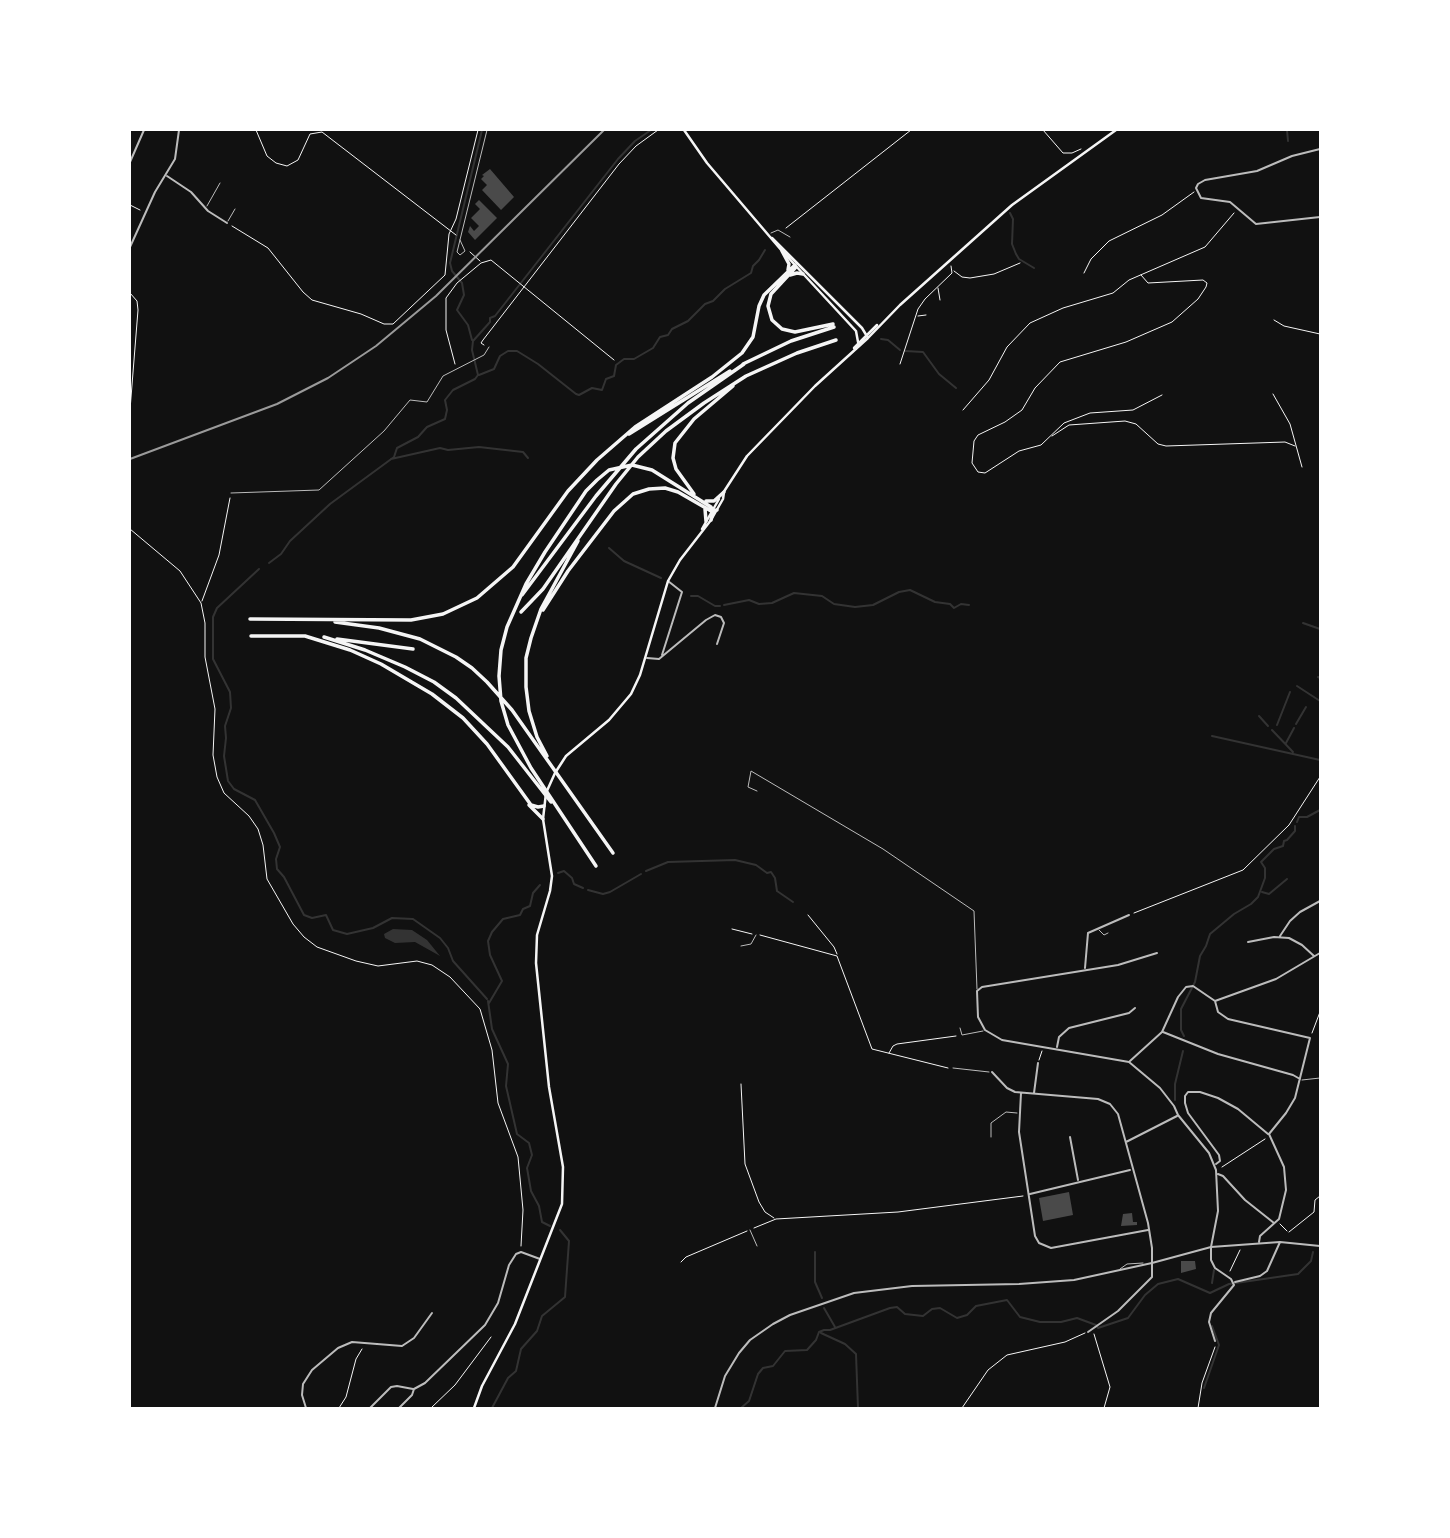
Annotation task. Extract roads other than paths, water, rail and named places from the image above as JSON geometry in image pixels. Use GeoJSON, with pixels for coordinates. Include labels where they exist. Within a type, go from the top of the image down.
{"type":"FeatureCollection","features":[{"type":"Feature","properties":{"kind":"highway"},"geometry":{"type":"LineString","coordinates":[[782,251],[789,264],[788,270]]}},
{"type":"Feature","properties":{"kind":"highway"},"geometry":{"type":"LineString","coordinates":[[250,619],[411,620],[443,614],[469,603],[506,575],[574,484],[609,449],[635,426],[712,377],[742,353],[753,337],[764,295],[788,270],[797,265]]}},
{"type":"Feature","properties":{"kind":"highway"},"geometry":{"type":"LineString","coordinates":[[609,449],[675,404],[744,364],[791,341],[834,325],[795,332],[782,329],[774,323],[768,310],[769,297],[797,265]]}},
{"type":"Feature","properties":{"kind":"highway"},"geometry":{"type":"LineString","coordinates":[[788,276],[803,274]]}},
{"type":"Feature","properties":{"kind":"highway"},"geometry":{"type":"LineString","coordinates":[[521,612],[543,589],[621,478],[651,444],[688,414],[746,376],[797,353],[836,341]]}},
{"type":"Feature","properties":{"kind":"highway"},"geometry":{"type":"LineString","coordinates":[[513,610],[586,508],[636,449],[688,402],[744,364]]}},
{"type":"Feature","properties":{"kind":"highway"},"geometry":{"type":"LineString","coordinates":[[698,498],[676,469],[673,454],[675,443],[698,415],[746,376]]}},
{"type":"Feature","properties":{"kind":"highway"},"geometry":{"type":"LineString","coordinates":[[596,866],[523,755],[507,723],[500,693],[502,642],[513,610],[536,567],[586,491],[604,473],[625,466],[643,467],[704,501],[713,510]]}},
{"type":"Feature","properties":{"kind":"highway"},"geometry":{"type":"LineString","coordinates":[[535,624],[568,571],[626,499],[643,490],[666,488],[684,495],[705,509],[713,510]]}},
{"type":"Feature","properties":{"kind":"highway"},"geometry":{"type":"LineString","coordinates":[[704,501],[714,501],[724,492]]}},
{"type":"Feature","properties":{"kind":"highway"},"geometry":{"type":"LineString","coordinates":[[705,509],[708,521]]}},
{"type":"Feature","properties":{"kind":"highway"},"geometry":{"type":"LineString","coordinates":[[708,521],[713,510]]}},
{"type":"Feature","properties":{"kind":"highway"},"geometry":{"type":"LineString","coordinates":[[552,767],[537,737],[527,702],[526,663],[535,624],[552,587],[593,516]]}},
{"type":"Feature","properties":{"kind":"highway"},"geometry":{"type":"LineString","coordinates":[[308,619],[391,631],[421,639],[456,657],[497,692],[613,853]]}},
{"type":"Feature","properties":{"kind":"highway"},"geometry":{"type":"LineString","coordinates":[[251,636],[324,637],[413,649]]}},
{"type":"Feature","properties":{"kind":"highway"},"geometry":{"type":"LineString","coordinates":[[305,636],[350,650],[402,675],[439,698],[486,744],[529,805],[543,819]]}},
{"type":"Feature","properties":{"kind":"highway"},"geometry":{"type":"LineString","coordinates":[[324,637],[386,657],[425,677],[456,698],[508,747],[567,823]]}},
{"type":"Feature","properties":{"kind":"highway"},"geometry":{"type":"LineString","coordinates":[[524,797],[534,807],[544,806]]}},
{"type":"Feature","properties":{"kind":"main road"},"geometry":{"type":"LineString","coordinates":[[684,130],[707,163],[782,251],[862,328],[866,336]]}},
{"type":"Feature","properties":{"kind":"main road"},"geometry":{"type":"LineString","coordinates":[[713,510],[747,456],[866,336],[1009,208],[1116,130]]}},
{"type":"Feature","properties":{"kind":"main road"},"geometry":{"type":"LineString","coordinates":[[770,236],[849,323],[858,334],[858,342]]}},
{"type":"Feature","properties":{"kind":"main road"},"geometry":{"type":"LineString","coordinates":[[849,323],[866,336]]}},
{"type":"Feature","properties":{"kind":"main road"},"geometry":{"type":"LineString","coordinates":[[862,328],[868,329],[880,323]]}},
{"type":"Feature","properties":{"kind":"main road"},"geometry":{"type":"LineString","coordinates":[[854,349],[866,336]]}},
{"type":"Feature","properties":{"kind":"main road"},"geometry":{"type":"LineString","coordinates":[[474,1409],[482,1386],[515,1324],[558,1218],[564,1183],[549,1087],[536,963],[537,935],[552,876],[543,819],[550,782],[564,760],[609,720],[636,686],[668,581],[708,521]]}},
{"type":"Feature","properties":{"kind":"street"},"geometry":{"type":"LineString","coordinates":[[130,162],[144,130]]}},
{"type":"Feature","properties":{"kind":"street"},"geometry":{"type":"LineString","coordinates":[[130,247],[152,197],[175,159],[179,130]]}},
{"type":"Feature","properties":{"kind":"street"},"geometry":{"type":"LineString","coordinates":[[1321,149],[1292,156],[1257,171],[1205,180],[1198,184],[1195,191],[1201,198],[1225,201],[1238,208],[1252,222],[1262,225],[1311,217],[1321,218]]}},
{"type":"Feature","properties":{"kind":"street"},"geometry":{"type":"LineString","coordinates":[[167,176],[191,192],[205,207],[227,223]]}},
{"type":"Feature","properties":{"kind":"street"},"geometry":{"type":"LineString","coordinates":[[662,657],[682,592],[668,581]]}},
{"type":"Feature","properties":{"kind":"street"},"geometry":{"type":"LineString","coordinates":[[646,658],[656,660],[662,657],[670,647],[715,615],[721,617],[724,623],[717,644]]}},
{"type":"Feature","properties":{"kind":"street"},"geometry":{"type":"LineString","coordinates":[[1280,937],[1290,920],[1321,901]]}},
{"type":"Feature","properties":{"kind":"street"},"geometry":{"type":"LineString","coordinates":[[1085,969],[1088,933],[1129,915]]}},
{"type":"Feature","properties":{"kind":"street"},"geometry":{"type":"LineString","coordinates":[[1248,942],[1280,937],[1303,945],[1315,956]]}},
{"type":"Feature","properties":{"kind":"street"},"geometry":{"type":"LineString","coordinates":[[1157,953],[1118,965],[985,986],[977,991],[978,1017],[985,1030],[1002,1040],[1129,1062],[1160,1088],[1215,1165],[1218,1211],[1210,1247],[1212,1265],[1234,1284]]}},
{"type":"Feature","properties":{"kind":"street"},"geometry":{"type":"LineString","coordinates":[[1215,1001],[1276,979],[1321,953]]}},
{"type":"Feature","properties":{"kind":"street"},"geometry":{"type":"LineString","coordinates":[[1129,1062],[1162,1032],[1178,997],[1186,987],[1192,985],[1215,1001],[1218,1012],[1228,1019],[1310,1038],[1290,1106],[1269,1135]]}},
{"type":"Feature","properties":{"kind":"street"},"geometry":{"type":"LineString","coordinates":[[1057,1048],[1059,1037],[1069,1028],[1129,1013],[1135,1008]]}},
{"type":"Feature","properties":{"kind":"street"},"geometry":{"type":"LineString","coordinates":[[1162,1032],[1218,1054],[1300,1079]]}},
{"type":"Feature","properties":{"kind":"street"},"geometry":{"type":"LineString","coordinates":[[1034,1094],[1038,1063]]}},
{"type":"Feature","properties":{"kind":"street"},"geometry":{"type":"LineString","coordinates":[[992,1072],[1007,1088],[1021,1093],[1106,1101],[1118,1115],[1149,1230],[1152,1264],[1150,1279],[1126,1303],[1088,1332]]}},
{"type":"Feature","properties":{"kind":"street"},"geometry":{"type":"LineString","coordinates":[[1215,1165],[1220,1161],[1219,1154],[1185,1106],[1188,1092],[1200,1092],[1218,1098],[1238,1109],[1269,1135],[1279,1154],[1286,1174],[1285,1200],[1276,1223],[1260,1236],[1259,1243]]}},
{"type":"Feature","properties":{"kind":"street"},"geometry":{"type":"LineString","coordinates":[[1021,1093],[1019,1132],[1035,1236],[1039,1243],[1048,1248],[1149,1230]]}},
{"type":"Feature","properties":{"kind":"street"},"geometry":{"type":"LineString","coordinates":[[1125,1143],[1178,1115]]}},
{"type":"Feature","properties":{"kind":"street"},"geometry":{"type":"LineString","coordinates":[[1070,1137],[1079,1181]]}},
{"type":"Feature","properties":{"kind":"street"},"geometry":{"type":"LineString","coordinates":[[1029,1194],[1132,1169]]}},
{"type":"Feature","properties":{"kind":"street"},"geometry":{"type":"LineString","coordinates":[[1217,1174],[1223,1176],[1245,1200],[1276,1223]]}},
{"type":"Feature","properties":{"kind":"street"},"geometry":{"type":"LineString","coordinates":[[1215,1341],[1209,1322],[1211,1313],[1234,1284],[1264,1274],[1271,1265],[1280,1242]]}},
{"type":"Feature","properties":{"kind":"street"},"geometry":{"type":"LineString","coordinates":[[715,1409],[725,1377],[750,1340],[790,1315],[842,1297],[899,1287],[1074,1280],[1152,1264],[1210,1247],[1280,1242],[1321,1246]]}},
{"type":"Feature","properties":{"kind":"street"},"geometry":{"type":"LineString","coordinates":[[399,1409],[414,1389],[425,1383],[485,1325],[498,1303],[512,1259],[521,1252],[541,1260]]}},
{"type":"Feature","properties":{"kind":"street"},"geometry":{"type":"LineString","coordinates":[[306,1409],[302,1395],[303,1384],[312,1370],[346,1344],[366,1342],[402,1346],[414,1338],[432,1313]]}},
{"type":"Feature","properties":{"kind":"street"},"geometry":{"type":"LineString","coordinates":[[370,1409],[391,1387],[414,1389]]}},
{"type":"Feature","properties":{"kind":"lane"},"geometry":{"type":"LineString","coordinates":[[460,240],[464,253],[458,254],[460,240],[487,130]]}},
{"type":"Feature","properties":{"kind":"lane"},"geometry":{"type":"LineString","coordinates":[[205,207],[220,183]]}},
{"type":"Feature","properties":{"kind":"lane"},"geometry":{"type":"LineString","coordinates":[[227,223],[235,209]]}},
{"type":"Feature","properties":{"kind":"lane"},"geometry":{"type":"LineString","coordinates":[[770,236],[778,230],[790,237]]}},
{"type":"Feature","properties":{"kind":"lane"},"geometry":{"type":"LineString","coordinates":[[231,493],[318,490],[354,460],[406,403],[413,400],[427,402],[440,380],[456,369],[481,358],[489,347]]}},
{"type":"Feature","properties":{"kind":"lane"},"geometry":{"type":"LineString","coordinates":[[757,791],[748,786],[751,771],[874,843],[974,911],[977,991]]}},
{"type":"Feature","properties":{"kind":"lane"},"geometry":{"type":"LineString","coordinates":[[1098,929],[1104,935],[1108,933]]}},
{"type":"Feature","properties":{"kind":"lane"},"geometry":{"type":"LineString","coordinates":[[741,946],[751,944],[756,934]]}},
{"type":"Feature","properties":{"kind":"lane"},"geometry":{"type":"LineString","coordinates":[[960,1027],[962,1035],[985,1030]]}},
{"type":"Feature","properties":{"kind":"lane"},"geometry":{"type":"LineString","coordinates":[[953,1068],[992,1072]]}},
{"type":"Feature","properties":{"kind":"lane"},"geometry":{"type":"LineString","coordinates":[[1300,1079],[1321,1078]]}},
{"type":"Feature","properties":{"kind":"lane"},"geometry":{"type":"LineString","coordinates":[[990,1137],[991,1123],[1006,1112],[1019,1114]]}},
{"type":"Feature","properties":{"kind":"lane"},"geometry":{"type":"LineString","coordinates":[[750,1230],[757,1246]]}},
{"type":"Feature","properties":{"kind":"waterway"},"geometry":{"type":"LineString","coordinates":[[472,340],[468,325],[457,310],[464,295],[462,283],[452,271],[450,263],[482,130]]}},
{"type":"Feature","properties":{"kind":"waterway"},"geometry":{"type":"LineString","coordinates":[[269,563],[330,504],[394,457],[397,448],[418,437],[427,427],[445,419],[445,400],[453,390],[478,375],[472,350],[473,341],[618,159],[635,141],[651,130]]}},
{"type":"Feature","properties":{"kind":"waterway"},"geometry":{"type":"LineString","coordinates":[[1287,130],[1288,141]]}},
{"type":"Feature","properties":{"kind":"waterway"},"geometry":{"type":"LineString","coordinates":[[1010,213],[1013,219],[1012,244],[1016,254],[1019,259],[1034,268]]}},
{"type":"Feature","properties":{"kind":"waterway"},"geometry":{"type":"LineString","coordinates":[[479,375],[494,369],[500,356],[508,351],[517,351],[576,394],[592,388],[602,390],[606,379],[614,376],[616,365],[624,359],[634,359],[653,348],[660,337],[668,335],[672,329],[688,321],[705,304],[751,273],[765,250]]}},
{"type":"Feature","properties":{"kind":"waterway"},"geometry":{"type":"LineString","coordinates":[[881,339],[888,340],[900,350]]}},
{"type":"Feature","properties":{"kind":"waterway"},"geometry":{"type":"LineString","coordinates":[[905,351],[923,352],[939,374],[956,388]]}},
{"type":"Feature","properties":{"kind":"waterway"},"geometry":{"type":"LineString","coordinates":[[391,459],[440,448],[448,450],[479,447],[523,452],[528,458]]}},
{"type":"Feature","properties":{"kind":"waterway"},"geometry":{"type":"LineString","coordinates":[[609,548],[624,561],[661,578]]}},
{"type":"Feature","properties":{"kind":"waterway"},"geometry":{"type":"LineString","coordinates":[[259,569],[217,608],[213,617],[213,659],[230,692],[231,708],[225,726],[224,756],[228,781],[234,789],[255,800],[274,833],[280,847],[276,859],[277,869],[304,915],[312,918],[326,915],[333,930],[347,934],[373,928],[392,918],[413,919],[440,938],[453,961],[487,999]]}},
{"type":"Feature","properties":{"kind":"waterway"},"geometry":{"type":"LineString","coordinates":[[724,605],[749,600],[759,604],[772,603],[794,593],[822,596],[834,604],[855,607],[873,605],[899,592],[910,590],[935,602],[950,604],[954,608],[961,604],[969,605]]}},
{"type":"Feature","properties":{"kind":"waterway"},"geometry":{"type":"LineString","coordinates":[[691,596],[698,596],[720,606]]}},
{"type":"Feature","properties":{"kind":"waterway"},"geometry":{"type":"LineString","coordinates":[[1303,623],[1320,629]]}},
{"type":"Feature","properties":{"kind":"waterway"},"geometry":{"type":"LineString","coordinates":[[1297,686],[1320,701]]}},
{"type":"Feature","properties":{"kind":"waterway"},"geometry":{"type":"LineString","coordinates":[[1277,725],[1290,692]]}},
{"type":"Feature","properties":{"kind":"waterway"},"geometry":{"type":"LineString","coordinates":[[1296,724],[1306,707]]}},
{"type":"Feature","properties":{"kind":"waterway"},"geometry":{"type":"LineString","coordinates":[[1259,716],[1268,726]]}},
{"type":"Feature","properties":{"kind":"waterway"},"geometry":{"type":"LineString","coordinates":[[1286,743],[1294,728]]}},
{"type":"Feature","properties":{"kind":"waterway"},"geometry":{"type":"LineString","coordinates":[[1272,730],[1293,752]]}},
{"type":"Feature","properties":{"kind":"waterway"},"geometry":{"type":"LineString","coordinates":[[1212,736],[1320,760]]}},
{"type":"Feature","properties":{"kind":"waterway"},"geometry":{"type":"LineString","coordinates":[[1297,822],[1299,817],[1307,817],[1320,810]]}},
{"type":"Feature","properties":{"kind":"waterway"},"geometry":{"type":"LineString","coordinates":[[1184,1036],[1181,1030],[1181,1009],[1195,982],[1200,956],[1210,934],[1258,897],[1265,878],[1265,868],[1261,862],[1274,849],[1283,846],[1284,841],[1295,831],[1295,826]]}},
{"type":"Feature","properties":{"kind":"waterway"},"geometry":{"type":"LineString","coordinates":[[646,871],[668,862],[735,860],[756,865],[767,873],[771,872],[777,891],[793,902]]}},
{"type":"Feature","properties":{"kind":"waterway"},"geometry":{"type":"LineString","coordinates":[[558,873],[564,871],[574,884],[583,888]]}},
{"type":"Feature","properties":{"kind":"waterway"},"geometry":{"type":"LineString","coordinates":[[588,890],[603,894],[610,892],[641,874]]}},
{"type":"Feature","properties":{"kind":"waterway"},"geometry":{"type":"LineString","coordinates":[[1262,892],[1269,894],[1287,879]]}},
{"type":"Feature","properties":{"kind":"waterway"},"geometry":{"type":"LineString","coordinates":[[489,1003],[502,981],[490,955],[488,941],[503,919],[520,915],[523,909],[530,906],[533,893],[540,885]]}},
{"type":"Feature","properties":{"kind":"waterway"},"geometry":{"type":"LineString","coordinates":[[488,1001],[492,1029],[508,1064],[506,1086],[517,1134],[529,1143],[532,1155],[527,1168],[531,1191],[539,1206],[542,1222],[550,1226]]}},
{"type":"Feature","properties":{"kind":"waterway"},"geometry":{"type":"LineString","coordinates":[[1175,1100],[1175,1084],[1183,1051]]}},
{"type":"Feature","properties":{"kind":"waterway"},"geometry":{"type":"LineString","coordinates":[[492,1408],[508,1378],[516,1371],[521,1349],[537,1331],[542,1316],[565,1297],[569,1241],[560,1230]]}},
{"type":"Feature","properties":{"kind":"waterway"},"geometry":{"type":"LineString","coordinates":[[815,1252],[815,1282],[822,1298]]}},
{"type":"Feature","properties":{"kind":"waterway"},"geometry":{"type":"LineString","coordinates":[[741,1408],[749,1401],[758,1374],[763,1368],[773,1366],[785,1351],[807,1350],[819,1332],[890,1308],[897,1307],[905,1314],[923,1316],[932,1309],[940,1308],[957,1318],[967,1315],[976,1306],[1007,1300],[1020,1317],[1040,1322],[1061,1322],[1077,1318],[1098,1328],[1128,1318],[1145,1295],[1158,1284],[1178,1279],[1210,1293],[1229,1284],[1298,1274],[1311,1261],[1313,1252]]}},
{"type":"Feature","properties":{"kind":"waterway"},"geometry":{"type":"LineString","coordinates":[[1212,1283],[1214,1270]]}},
{"type":"Feature","properties":{"kind":"waterway"},"geometry":{"type":"LineString","coordinates":[[824,1308],[835,1327]]}},
{"type":"Feature","properties":{"kind":"waterway"},"geometry":{"type":"LineString","coordinates":[[1204,1388],[1219,1345],[1212,1326]]}},
{"type":"Feature","properties":{"kind":"waterway"},"geometry":{"type":"LineString","coordinates":[[821,1333],[845,1344],[856,1354],[858,1408]]}},
{"type":"Feature","properties":{"kind":"railway"},"geometry":{"type":"LineString","coordinates":[[130,459],[277,404],[328,378],[376,346],[436,296],[604,130]]}}]}
